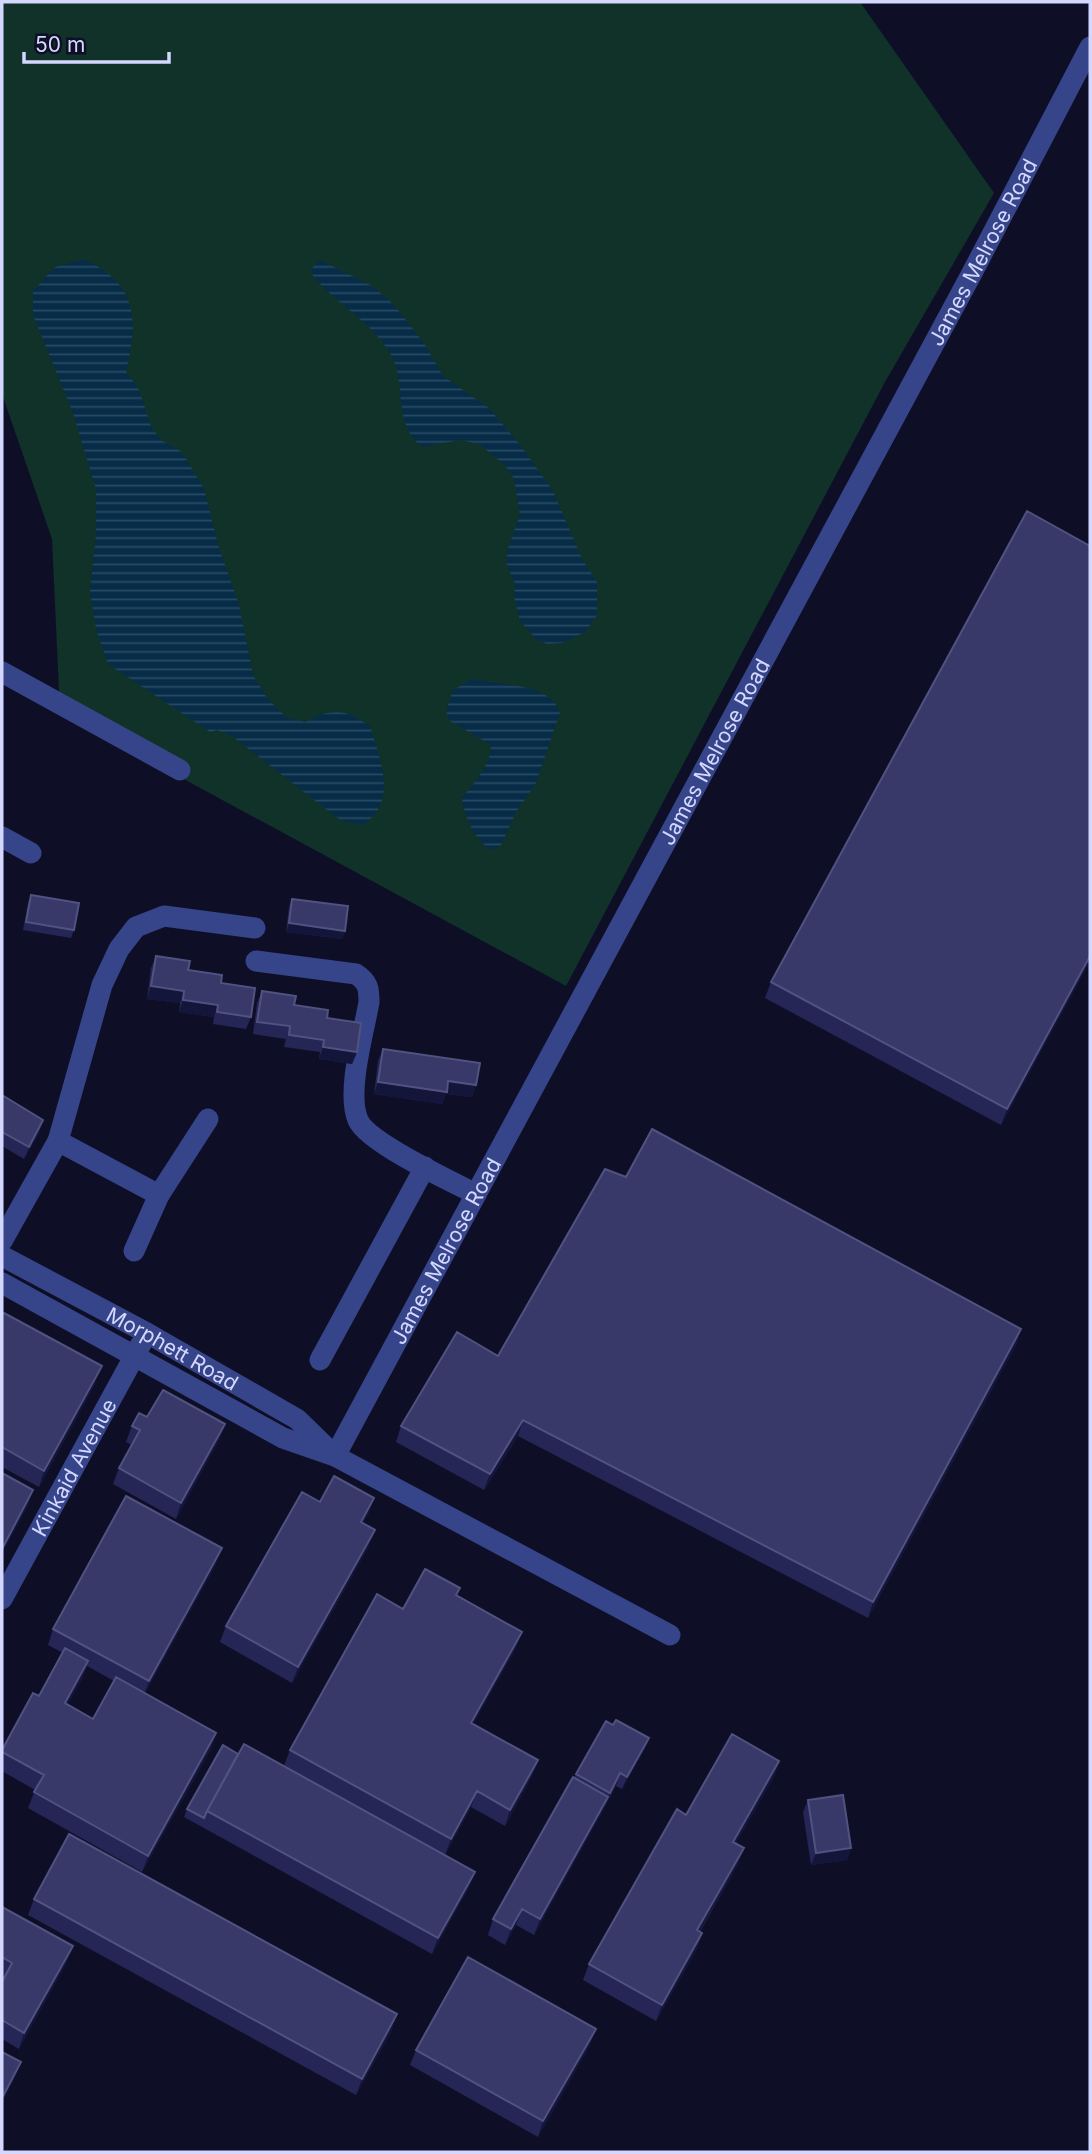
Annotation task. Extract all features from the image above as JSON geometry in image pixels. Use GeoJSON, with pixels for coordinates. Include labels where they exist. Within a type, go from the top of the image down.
{"type":"FeatureCollection","features":[{"type":"Feature","properties":{"kind":"street","name":"James Melrose Road"},"geometry":{"type":"LineString","coordinates":[[335,1456],[965,285],[1090,47]]}},
{"type":"Feature","properties":{"kind":"street"},"geometry":{"type":"LineString","coordinates":[[2,672],[180,770]]}},
{"type":"Feature","properties":{"kind":"street"},"geometry":{"type":"LineString","coordinates":[[2,837],[31,853]]}},
{"type":"Feature","properties":{"kind":"street"},"geometry":{"type":"LineString","coordinates":[[2,1241],[58,1141],[102,985],[118,949],[136,927],[164,916],[255,928]]}},
{"type":"Feature","properties":{"kind":"street"},"geometry":{"type":"LineString","coordinates":[[256,961],[356,974],[365,981],[369,989],[369,1002],[355,1097],[358,1120],[370,1134],[476,1194]]}},
{"type":"Feature","properties":{"kind":"street"},"geometry":{"type":"LineString","coordinates":[[134,1251],[159,1195],[208,1119]]}},
{"type":"Feature","properties":{"kind":"street"},"geometry":{"type":"LineString","coordinates":[[58,1141],[159,1195]]}},
{"type":"Feature","properties":{"kind":"street"},"geometry":{"type":"LineString","coordinates":[[320,1360],[425,1167]]}},
{"type":"Feature","properties":{"kind":"street","name":"Morphett Road"},"geometry":{"type":"LineString","coordinates":[[2,1256],[147,1333],[297,1419],[335,1456]]}},
{"type":"Feature","properties":{"kind":"street","name":"Morphett Road"},"geometry":{"type":"LineString","coordinates":[[2,1283],[283,1438],[335,1456],[670,1635]]}},
{"type":"Feature","properties":{"kind":"street","name":"Kinkaid Avenue"},"geometry":{"type":"LineString","coordinates":[[2,1600],[147,1333]]}},
{"type":"Feature","properties":{"kind":"green space"},"geometry":{"type":"Polygon","coordinates":[[[2,2],[860,2],[994,193],[885,382],[566,986],[60,712],[52,539],[2,394],[2,2]]]}},
{"type":"Feature","properties":{"kind":"water"},"geometry":{"type":"Polygon","coordinates":[[[83,259],[114,279],[130,304],[132,335],[126,371],[139,390],[151,426],[161,440],[182,452],[204,489],[219,548],[239,605],[253,675],[267,698],[286,717],[305,722],[323,714],[338,712],[353,716],[370,726],[382,766],[383,793],[373,816],[362,825],[340,820],[232,736],[217,730],[210,732],[108,664],[96,629],[90,592],[96,534],[96,489],[73,413],[33,315],[33,291],[55,267],[83,259]]]}},
{"type":"Feature","properties":{"kind":"water"},"geometry":{"type":"Polygon","coordinates":[[[320,260],[372,286],[393,304],[424,343],[443,376],[489,408],[521,446],[553,491],[582,559],[597,582],[597,615],[585,632],[562,643],[547,644],[536,639],[520,621],[514,597],[515,584],[507,565],[507,551],[520,515],[514,479],[505,465],[479,444],[460,440],[422,447],[412,437],[406,426],[398,377],[390,353],[373,331],[313,276],[311,269],[320,260]]]}},
{"type":"Feature","properties":{"kind":"water"},"geometry":{"type":"Polygon","coordinates":[[[472,679],[535,691],[555,703],[560,713],[535,785],[516,812],[501,845],[491,850],[471,827],[462,798],[485,767],[491,745],[450,721],[446,711],[453,690],[472,679]]]}},
{"type":"Feature","properties":{"kind":"building"},"geometry":{"type":"Polygon","coordinates":[[[1027,511],[1090,546],[1090,956],[1007,1109],[771,982],[1027,511]]]}},
{"type":"Feature","properties":{"kind":"building"},"geometry":{"type":"Polygon","coordinates":[[[31,895],[79,903],[74,930],[26,922],[31,895]]]}},
{"type":"Feature","properties":{"kind":"building"},"geometry":{"type":"Polygon","coordinates":[[[292,899],[348,906],[345,931],[289,923],[292,899]]]}},
{"type":"Feature","properties":{"kind":"building"},"geometry":{"type":"Polygon","coordinates":[[[156,956],[190,961],[188,970],[222,975],[221,983],[255,988],[251,1017],[217,1012],[218,1005],[183,1000],[184,991],[151,986],[156,956]]]}},
{"type":"Feature","properties":{"kind":"building"},"geometry":{"type":"Polygon","coordinates":[[[262,991],[296,996],[294,1005],[328,1010],[327,1018],[361,1023],[357,1052],[323,1047],[324,1040],[289,1035],[290,1026],[257,1022],[262,991]]]}},
{"type":"Feature","properties":{"kind":"building"},"geometry":{"type":"Polygon","coordinates":[[[383,1049],[480,1063],[476,1085],[448,1081],[447,1092],[378,1082],[383,1049]]]}},
{"type":"Feature","properties":{"kind":"building"},"geometry":{"type":"Polygon","coordinates":[[[2,1095],[43,1120],[29,1147],[2,1132],[2,1095]]]}},
{"type":"Feature","properties":{"kind":"building"},"geometry":{"type":"Polygon","coordinates":[[[652,1129],[1021,1329],[873,1602],[523,1420],[490,1474],[401,1426],[457,1332],[498,1356],[605,1169],[626,1177],[652,1129]]]}},
{"type":"Feature","properties":{"kind":"building"},"geometry":{"type":"Polygon","coordinates":[[[4,1313],[102,1366],[44,1471],[2,1447],[4,1313]]]}},
{"type":"Feature","properties":{"kind":"building"},"geometry":{"type":"Polygon","coordinates":[[[163,1390],[225,1424],[181,1503],[119,1468],[140,1430],[132,1426],[139,1413],[147,1417],[163,1390]]]}},
{"type":"Feature","properties":{"kind":"building"},"geometry":{"type":"Polygon","coordinates":[[[2,1473],[33,1490],[2,1549],[2,1473]]]}},
{"type":"Feature","properties":{"kind":"building"},"geometry":{"type":"Polygon","coordinates":[[[334,1476],[374,1498],[361,1522],[375,1530],[298,1667],[226,1626],[302,1492],[320,1502],[334,1476]]]}},
{"type":"Feature","properties":{"kind":"building"},"geometry":{"type":"Polygon","coordinates":[[[126,1496],[222,1548],[149,1681],[53,1629],[126,1496]]]}},
{"type":"Feature","properties":{"kind":"building"},"geometry":{"type":"Polygon","coordinates":[[[425,1569],[460,1588],[456,1595],[522,1632],[471,1723],[538,1760],[510,1810],[477,1791],[451,1839],[290,1750],[377,1594],[403,1609],[425,1569]]]}},
{"type":"Feature","properties":{"kind":"building"},"geometry":{"type":"Polygon","coordinates":[[[65,1648],[88,1661],[65,1703],[93,1719],[116,1677],[216,1733],[148,1856],[34,1792],[44,1775],[2,1752],[33,1693],[39,1696],[65,1648]]]}},
{"type":"Feature","properties":{"kind":"building"},"geometry":{"type":"Polygon","coordinates":[[[616,1720],[649,1738],[627,1777],[620,1773],[610,1793],[576,1774],[606,1721],[613,1725],[616,1720]]]}},
{"type":"Feature","properties":{"kind":"building"},"geometry":{"type":"Polygon","coordinates":[[[732,1734],[779,1761],[733,1842],[744,1848],[697,1930],[702,1933],[662,2005],[589,1964],[677,1809],[686,1815],[732,1734]]]}},
{"type":"Feature","properties":{"kind":"building"},"geometry":{"type":"Polygon","coordinates":[[[244,1744],[475,1872],[438,1938],[207,1811],[244,1744]]]}},
{"type":"Feature","properties":{"kind":"building"},"geometry":{"type":"Polygon","coordinates":[[[223,1745],[238,1754],[204,1818],[187,1809],[223,1745]]]}},
{"type":"Feature","properties":{"kind":"building"},"geometry":{"type":"Polygon","coordinates":[[[573,1777],[608,1797],[540,1919],[522,1909],[511,1929],[493,1919],[573,1777]]]}},
{"type":"Feature","properties":{"kind":"building"},"geometry":{"type":"Polygon","coordinates":[[[843,1795],[851,1848],[816,1853],[808,1800],[843,1795]]]}},
{"type":"Feature","properties":{"kind":"building"},"geometry":{"type":"Polygon","coordinates":[[[69,1834],[397,2014],[362,2079],[34,1899],[69,1834]]]}},
{"type":"Feature","properties":{"kind":"building"},"geometry":{"type":"Polygon","coordinates":[[[2,1907],[73,1946],[24,2033],[2,2020],[2,1982],[12,1963],[2,1957],[2,1907]]]}},
{"type":"Feature","properties":{"kind":"building"},"geometry":{"type":"Polygon","coordinates":[[[468,1957],[596,2029],[543,2121],[416,2050],[468,1957]]]}},
{"type":"Feature","properties":{"kind":"building"},"geometry":{"type":"Polygon","coordinates":[[[2,2052],[21,2062],[2,2098],[2,2052]]]}}]}
